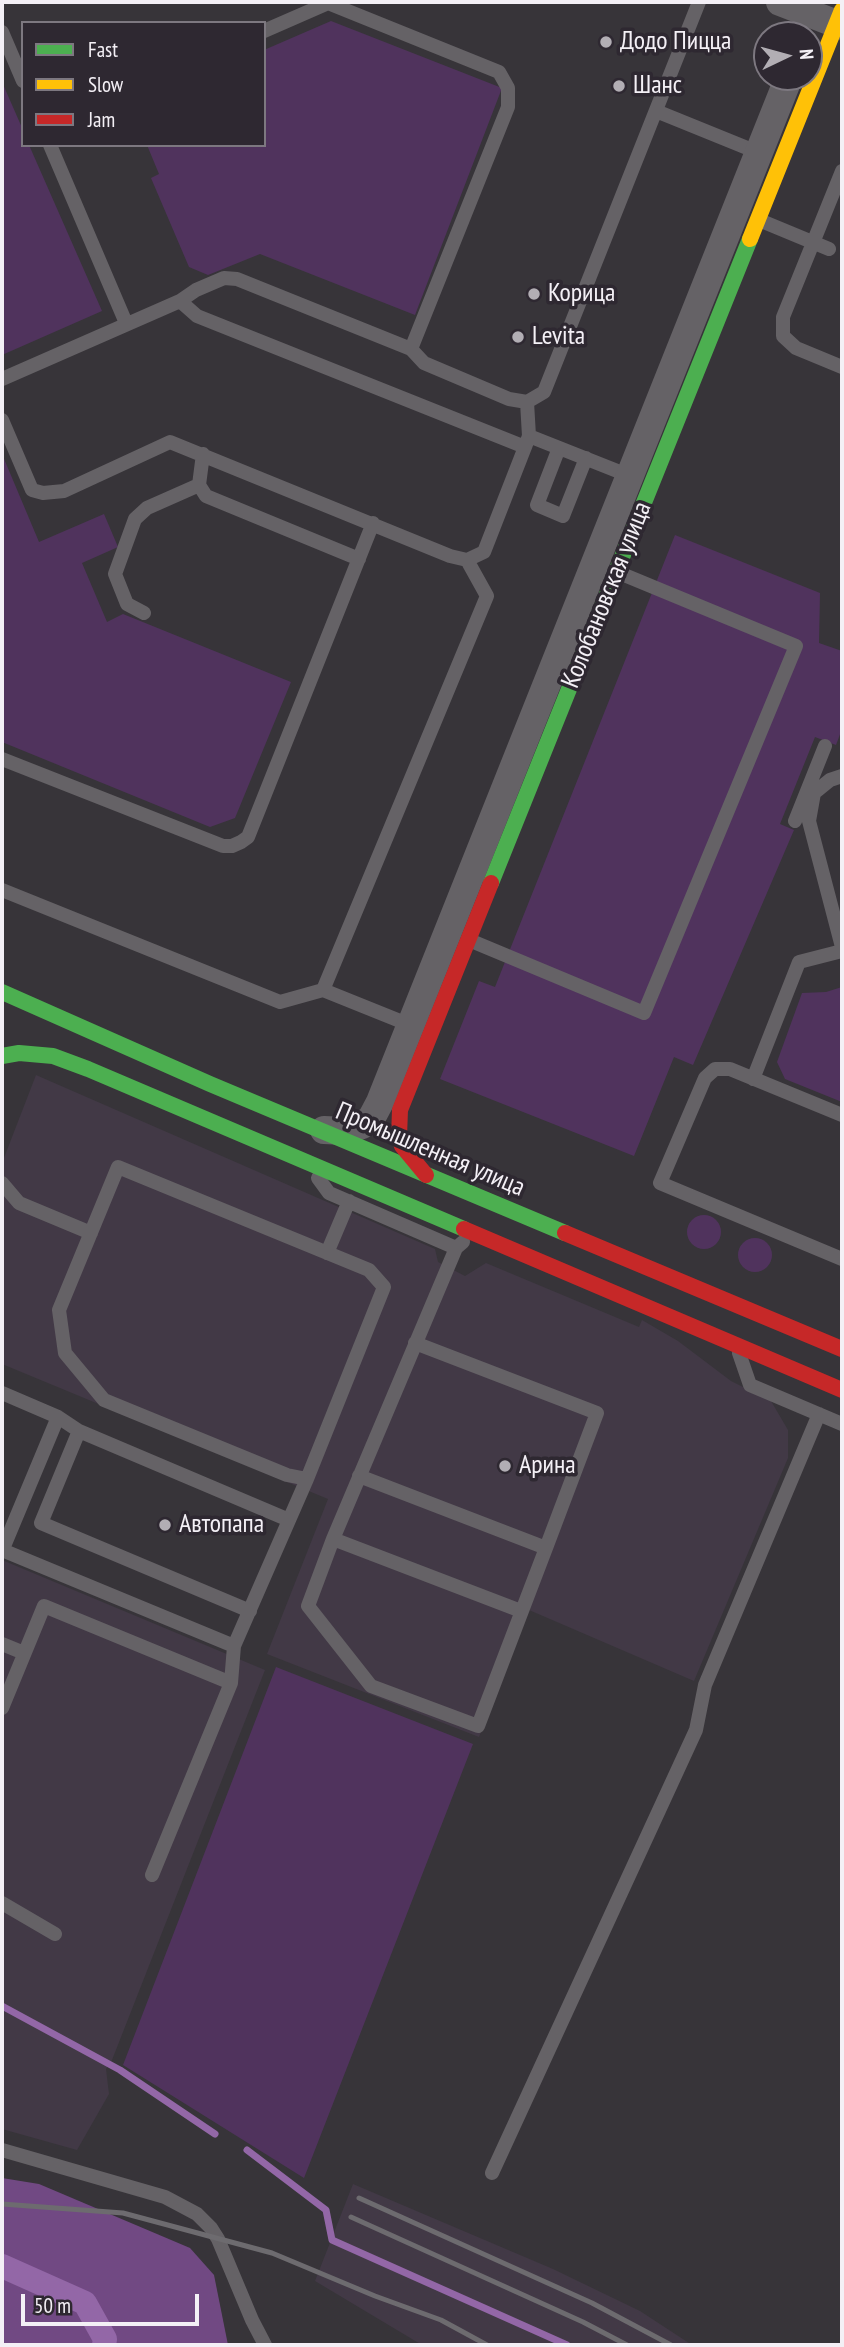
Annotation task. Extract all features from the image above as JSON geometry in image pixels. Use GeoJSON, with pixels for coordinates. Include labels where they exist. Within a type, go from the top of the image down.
{"type":"FeatureCollection","features":[{"type":"Feature","properties":{"kind":"street"},"geometry":{"type":"LineString","coordinates":[[780,2],[826,18]]}},
{"type":"Feature","properties":{"kind":"street","name":"Колобановская улица"},"geometry":{"type":"LineString","coordinates":[[318,1129],[345,1131],[371,1119],[420,1029],[826,18]]}},
{"type":"Feature","properties":{"kind":"street","name":"Колобановская улица"},"geometry":{"type":"LineString","coordinates":[[770,157],[786,91]]}},
{"type":"Feature","properties":{"kind":"street","name":"Промышленная улица"},"geometry":{"type":"LineString","coordinates":[[2,992],[426,1175],[842,1349]]}},
{"type":"Feature","properties":{"kind":"street","name":"Колобановская улица"},"geometry":{"type":"LineString","coordinates":[[420,1029],[400,1110],[399,1129],[402,1146],[426,1175]]}},
{"type":"Feature","properties":{"kind":"street"},"geometry":{"type":"LineString","coordinates":[[2,1056],[19,1053],[53,1056],[842,1390]]}},
{"type":"Feature","properties":{"kind":"lane"},"geometry":{"type":"LineString","coordinates":[[2,379],[224,278],[237,279],[411,349],[424,363],[509,399],[527,402],[544,392],[699,2]]}},
{"type":"Feature","properties":{"kind":"lane"},"geometry":{"type":"LineString","coordinates":[[266,30],[328,3],[499,72],[508,88],[508,107],[411,349]]}},
{"type":"Feature","properties":{"kind":"lane"},"geometry":{"type":"LineString","coordinates":[[2,32],[21,76]]}},
{"type":"Feature","properties":{"kind":"lane"},"geometry":{"type":"LineString","coordinates":[[656,111],[770,157]]}},
{"type":"Feature","properties":{"kind":"lane"},"geometry":{"type":"LineString","coordinates":[[51,147],[125,323]]}},
{"type":"Feature","properties":{"kind":"lane"},"geometry":{"type":"LineString","coordinates":[[842,171],[783,317],[783,336],[796,348],[842,367]]}},
{"type":"Feature","properties":{"kind":"lane"},"geometry":{"type":"LineString","coordinates":[[747,215],[828,249]]}},
{"type":"Feature","properties":{"kind":"lane"},"geometry":{"type":"LineString","coordinates":[[180,300],[197,316],[527,442],[559,448],[640,480]]}},
{"type":"Feature","properties":{"kind":"lane"},"geometry":{"type":"LineString","coordinates":[[2,420],[32,490],[43,493],[64,491],[170,442],[450,556],[467,560],[484,552],[527,442],[527,402]]}},
{"type":"Feature","properties":{"kind":"lane"},"geometry":{"type":"LineString","coordinates":[[559,448],[537,505],[563,516],[586,458]]}},
{"type":"Feature","properties":{"kind":"lane"},"geometry":{"type":"LineString","coordinates":[[202,454],[199,485],[206,496],[359,559]]}},
{"type":"Feature","properties":{"kind":"lane"},"geometry":{"type":"LineString","coordinates":[[144,612],[127,604],[116,574],[135,519],[147,508],[199,485]]}},
{"type":"Feature","properties":{"kind":"lane"},"geometry":{"type":"LineString","coordinates":[[2,759],[223,846],[241,842],[248,836],[373,523]]}},
{"type":"Feature","properties":{"kind":"lane"},"geometry":{"type":"LineString","coordinates":[[323,990],[487,596],[467,560]]}},
{"type":"Feature","properties":{"kind":"lane"},"geometry":{"type":"LineString","coordinates":[[458,935],[645,1013],[796,646],[606,566]]}},
{"type":"Feature","properties":{"kind":"lane"},"geometry":{"type":"LineString","coordinates":[[795,821],[811,792],[825,746]]}},
{"type":"Feature","properties":{"kind":"lane"},"geometry":{"type":"LineString","coordinates":[[811,792],[842,776]]}},
{"type":"Feature","properties":{"kind":"lane"},"geometry":{"type":"LineString","coordinates":[[752,1079],[799,962],[842,949],[809,821],[811,792]]}},
{"type":"Feature","properties":{"kind":"lane"},"geometry":{"type":"LineString","coordinates":[[2,890],[280,1002],[323,990],[420,1029]]}},
{"type":"Feature","properties":{"kind":"lane"},"geometry":{"type":"LineString","coordinates":[[842,1115],[730,1069],[715,1069],[705,1078],[660,1183],[842,1259]]}},
{"type":"Feature","properties":{"kind":"lane"},"geometry":{"type":"LineString","coordinates":[[307,1163],[329,1193],[456,1248]]}},
{"type":"Feature","properties":{"kind":"lane"},"geometry":{"type":"LineString","coordinates":[[152,1875],[230,1683],[234,1646],[307,1479],[384,1287],[369,1270],[118,1167],[59,1310],[65,1353],[104,1400],[287,1475],[307,1479]]}},
{"type":"Feature","properties":{"kind":"lane"},"geometry":{"type":"LineString","coordinates":[[3,1190],[19,1203],[91,1233]]}},
{"type":"Feature","properties":{"kind":"lane"},"geometry":{"type":"LineString","coordinates":[[327,1252],[349,1201]]}},
{"type":"Feature","properties":{"kind":"lane"},"geometry":{"type":"LineString","coordinates":[[415,1343],[597,1413],[478,1726],[370,1686],[308,1606],[359,1476],[415,1343],[456,1248],[473,1234]]}},
{"type":"Feature","properties":{"kind":"lane"},"geometry":{"type":"LineString","coordinates":[[736,1345],[750,1385],[842,1424]]}},
{"type":"Feature","properties":{"kind":"lane"},"geometry":{"type":"LineString","coordinates":[[2,1394],[58,1417],[79,1432],[289,1520]]}},
{"type":"Feature","properties":{"kind":"lane"},"geometry":{"type":"LineString","coordinates":[[492,2173],[696,1730],[705,1685],[819,1414]]}},
{"type":"Feature","properties":{"kind":"lane"},"geometry":{"type":"LineString","coordinates":[[58,1417],[2,1551],[234,1646]]}},
{"type":"Feature","properties":{"kind":"lane"},"geometry":{"type":"LineString","coordinates":[[79,1432],[41,1523],[250,1611]]}},
{"type":"Feature","properties":{"kind":"lane"},"geometry":{"type":"LineString","coordinates":[[359,1476],[546,1548]]}},
{"type":"Feature","properties":{"kind":"lane"},"geometry":{"type":"LineString","coordinates":[[333,1539],[521,1611]]}},
{"type":"Feature","properties":{"kind":"lane"},"geometry":{"type":"LineString","coordinates":[[2,1708],[44,1606],[230,1683]]}},
{"type":"Feature","properties":{"kind":"lane"},"geometry":{"type":"LineString","coordinates":[[2,1644],[24,1653]]}},
{"type":"Feature","properties":{"kind":"lane"},"geometry":{"type":"LineString","coordinates":[[2,1903],[55,1934]]}},
{"type":"Feature","properties":{"kind":"lane"},"geometry":{"type":"LineString","coordinates":[[2,2150],[165,2197],[197,2214],[218,2239],[265,2345]]}},
{"type":"Feature","properties":{"kind":"shaded area"},"geometry":{"type":"Polygon","coordinates":[[[331,21],[502,88],[415,315],[260,254],[208,275],[189,267],[151,178],[159,174],[148,147],[266,147],[266,49],[331,21]]]}},
{"type":"Feature","properties":{"kind":"shaded area"},"geometry":{"type":"Polygon","coordinates":[[[2,82],[21,125],[21,147],[30,147],[102,311],[2,355],[2,82]]]}},
{"type":"Feature","properties":{"kind":"shaded area"},"geometry":{"type":"Polygon","coordinates":[[[2,454],[39,542],[104,514],[118,547],[82,563],[107,622],[123,614],[291,682],[235,818],[210,827],[2,742],[2,454]]]}},
{"type":"Feature","properties":{"kind":"shaded area"},"geometry":{"type":"Polygon","coordinates":[[[675,535],[820,593],[819,643],[842,651],[842,729],[836,745],[815,737],[780,824],[794,830],[693,1065],[674,1057],[634,1156],[440,1079],[479,981],[495,987],[675,535]]]}},
{"type":"Feature","properties":{"kind":"shaded area"},"geometry":{"type":"Polygon","coordinates":[[[842,987],[842,1102],[785,1079],[777,1062],[802,993],[826,992],[842,987]]]}},
{"type":"Feature","properties":{"kind":"shaded area"},"geometry":{"type":"Polygon","coordinates":[[[36,1075],[435,1249],[438,1262],[465,1276],[486,1263],[639,1327],[642,1320],[678,1341],[731,1381],[771,1401],[788,1430],[788,1458],[694,1681],[529,1610],[479,1737],[267,1654],[328,1499],[2,1364],[2,1163],[36,1075]]]}},
{"type":"Feature","properties":{"kind":"shaded area"},"geometry":{"type":"Polygon","coordinates":[[[704,1215],[716,1220],[721,1232],[716,1244],[704,1249],[692,1244],[687,1232],[692,1220],[704,1215]]]}},
{"type":"Feature","properties":{"kind":"shaded area"},"geometry":{"type":"Polygon","coordinates":[[[755,1238],[767,1243],[772,1255],[767,1267],[755,1272],[743,1267],[738,1255],[743,1243],[755,1238]]]}},
{"type":"Feature","properties":{"kind":"shaded area"},"geometry":{"type":"Polygon","coordinates":[[[2,1560],[265,1670],[112,2060],[106,2069],[109,2094],[77,2150],[2,2129],[2,1560]]]}},
{"type":"Feature","properties":{"kind":"shaded area"},"geometry":{"type":"Polygon","coordinates":[[[276,1667],[473,1744],[304,2178],[123,2065],[276,1667]]]}},
{"type":"Feature","properties":{"kind":"shaded area"},"geometry":{"type":"Polygon","coordinates":[[[2,2178],[39,2184],[190,2248],[214,2275],[228,2345],[2,2345],[2,2178]]]}},
{"type":"Feature","properties":{"kind":"shaded area"},"geometry":{"type":"Polygon","coordinates":[[[353,2184],[553,2269],[640,2311],[692,2345],[422,2345],[315,2281],[353,2184]]]}},
{"type":"Feature","properties":{"kind":"waterway"},"geometry":{"type":"LineString","coordinates":[[2,2006],[120,2070],[215,2134]]}},
{"type":"Feature","properties":{"kind":"waterway"},"geometry":{"type":"LineString","coordinates":[[247,2150],[326,2210],[332,2240],[567,2345]]}},
{"type":"Feature","properties":{"kind":"waterway"},"geometry":{"type":"LineString","coordinates":[[2,2266],[85,2303],[105,2339],[104,2345]]}},
{"type":"Feature","properties":{"kind":"railway"},"geometry":{"type":"LineString","coordinates":[[359,2198],[592,2303],[671,2345]]}},
{"type":"Feature","properties":{"kind":"railway"},"geometry":{"type":"LineString","coordinates":[[2,2204],[123,2213],[272,2253],[441,2320],[487,2345]]}},
{"type":"Feature","properties":{"kind":"railway"},"geometry":{"type":"LineString","coordinates":[[351,2217],[583,2322],[627,2345]]}},
{"type":"Feature","properties":{"kind":"traffic: fast"},"geometry":{"type":"LineString","coordinates":[[491,883],[750,239]]}},
{"type":"Feature","properties":{"kind":"traffic: fast"},"geometry":{"type":"LineString","coordinates":[[2,992],[210,1084],[565,1233]]}},
{"type":"Feature","properties":{"kind":"traffic: fast"},"geometry":{"type":"LineString","coordinates":[[2,1056],[19,1053],[53,1056],[88,1069],[464,1229]]}},
{"type":"Feature","properties":{"kind":"traffic: slow"},"geometry":{"type":"LineString","coordinates":[[750,239],[842,10]]}},
{"type":"Feature","properties":{"kind":"traffic: jam"},"geometry":{"type":"LineString","coordinates":[[426,1175],[402,1146],[399,1137],[400,1110],[491,883]]}},
{"type":"Feature","properties":{"kind":"traffic: jam"},"geometry":{"type":"LineString","coordinates":[[464,1229],[842,1390]]}},
{"type":"Feature","properties":{"kind":"traffic: jam"},"geometry":{"type":"LineString","coordinates":[[565,1233],[842,1349]]}},
{"type":"Feature","properties":{"kind":"place","name":"Додо Пицца"},"geometry":{"type":"Point","coordinates":[606,42]}},
{"type":"Feature","properties":{"kind":"place","name":"Шанс"},"geometry":{"type":"Point","coordinates":[619,86]}},
{"type":"Feature","properties":{"kind":"place","name":"Корица"},"geometry":{"type":"Point","coordinates":[534,294]}},
{"type":"Feature","properties":{"kind":"place","name":"Levita"},"geometry":{"type":"Point","coordinates":[518,337]}},
{"type":"Feature","properties":{"kind":"place","name":"Арина"},"geometry":{"type":"Point","coordinates":[505,1466]}},
{"type":"Feature","properties":{"kind":"place","name":"Автопапа"},"geometry":{"type":"Point","coordinates":[165,1525]}}]}
